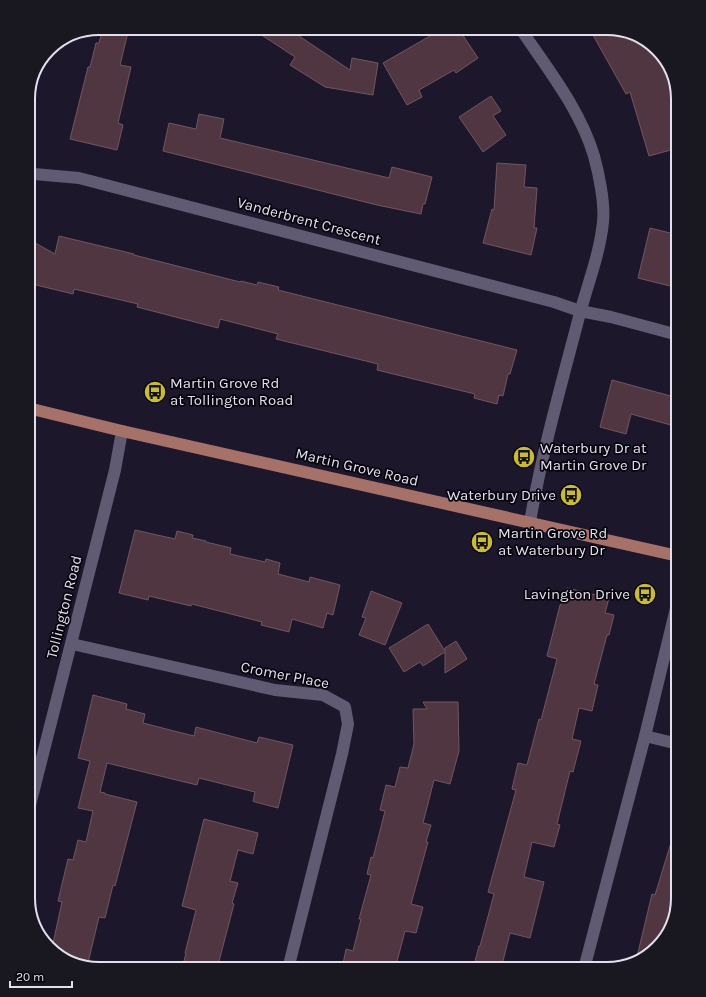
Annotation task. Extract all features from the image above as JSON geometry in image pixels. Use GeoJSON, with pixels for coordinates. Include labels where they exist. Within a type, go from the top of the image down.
{"type":"FeatureCollection","features":[{"type":"Feature","properties":{"kind":"main road","name":"Martin Grove Road"},"geometry":{"type":"LineString","coordinates":[[35,410],[122,431],[671,554]]}},
{"type":"Feature","properties":{"kind":"street"},"geometry":{"type":"LineString","coordinates":[[525,35],[580,121],[594,156],[601,190],[603,221],[598,251],[580,311],[537,482],[530,522]]}},
{"type":"Feature","properties":{"kind":"street","name":"Vanderbrent Crescent"},"geometry":{"type":"LineString","coordinates":[[35,174],[79,178],[554,302],[580,311],[611,317],[671,333]]}},
{"type":"Feature","properties":{"kind":"street","name":"Tollington Road"},"geometry":{"type":"LineString","coordinates":[[35,786],[115,470],[122,431]]}},
{"type":"Feature","properties":{"kind":"street"},"geometry":{"type":"LineString","coordinates":[[586,962],[645,736],[671,629]]}},
{"type":"Feature","properties":{"kind":"street","name":"Cromer Place"},"geometry":{"type":"LineString","coordinates":[[72,644],[276,690],[323,695],[345,707],[348,724],[342,754],[290,962]]}},
{"type":"Feature","properties":{"kind":"street"},"geometry":{"type":"LineString","coordinates":[[645,736],[671,742]]}},
{"type":"Feature","properties":{"kind":"building"},"geometry":{"type":"Polygon","coordinates":[[[101,35],[127,35],[120,65],[131,67],[118,123],[123,125],[117,150],[70,139],[88,67],[90,67],[96,43],[99,43],[101,35]]]}},
{"type":"Feature","properties":{"kind":"building"},"geometry":{"type":"Polygon","coordinates":[[[262,35],[298,35],[350,70],[352,58],[378,63],[373,95],[325,87],[290,65],[295,57],[262,35]]]}},
{"type":"Feature","properties":{"kind":"building"},"geometry":{"type":"Polygon","coordinates":[[[463,35],[478,58],[456,73],[454,70],[419,90],[422,97],[407,105],[383,63],[430,36],[463,35]]]}},
{"type":"Feature","properties":{"kind":"building"},"geometry":{"type":"Polygon","coordinates":[[[593,35],[612,35],[628,38],[649,51],[662,67],[669,82],[671,99],[671,150],[649,156],[630,92],[626,94],[593,35]]]}},
{"type":"Feature","properties":{"kind":"building"},"geometry":{"type":"Polygon","coordinates":[[[491,96],[501,111],[493,116],[506,135],[483,152],[459,117],[491,96]]]}},
{"type":"Feature","properties":{"kind":"building"},"geometry":{"type":"Polygon","coordinates":[[[199,114],[224,119],[220,138],[389,178],[392,167],[432,177],[421,214],[377,205],[163,151],[169,123],[196,129],[199,114]]]}},
{"type":"Feature","properties":{"kind":"building"},"geometry":{"type":"Polygon","coordinates":[[[497,163],[526,165],[524,187],[537,188],[534,228],[537,228],[531,255],[483,243],[492,209],[494,210],[497,163]]]}},
{"type":"Feature","properties":{"kind":"building"},"geometry":{"type":"Polygon","coordinates":[[[650,228],[671,233],[671,286],[638,278],[650,228]]]}},
{"type":"Feature","properties":{"kind":"building"},"geometry":{"type":"Polygon","coordinates":[[[59,236],[240,282],[257,285],[258,282],[279,287],[278,290],[517,350],[510,374],[508,374],[503,396],[499,395],[497,404],[474,398],[475,394],[377,370],[378,364],[276,339],[278,334],[220,319],[218,328],[137,307],[138,304],[74,289],[73,294],[35,285],[35,243],[55,254],[59,236]]]}},
{"type":"Feature","properties":{"kind":"building"},"geometry":{"type":"Polygon","coordinates":[[[612,380],[671,396],[671,425],[631,414],[626,434],[600,427],[612,380]]]}},
{"type":"Feature","properties":{"kind":"building"},"geometry":{"type":"Polygon","coordinates":[[[135,530],[175,539],[177,531],[193,535],[192,538],[231,548],[230,554],[265,562],[266,559],[280,563],[278,574],[309,582],[310,577],[340,585],[333,615],[327,613],[323,628],[292,619],[289,632],[261,625],[262,622],[192,604],[191,606],[149,596],[148,600],[119,593],[135,530]]]}},
{"type":"Feature","properties":{"kind":"building"},"geometry":{"type":"Polygon","coordinates":[[[567,588],[609,598],[605,613],[614,615],[594,684],[598,685],[592,711],[579,708],[572,739],[581,741],[573,772],[570,771],[557,824],[560,825],[554,847],[532,842],[524,877],[544,882],[530,938],[510,933],[503,962],[475,962],[494,894],[488,892],[516,790],[512,789],[518,763],[527,765],[539,719],[541,720],[557,659],[547,656],[560,605],[564,602],[567,588]]]}},
{"type":"Feature","properties":{"kind":"building"},"geometry":{"type":"Polygon","coordinates":[[[371,591],[402,603],[385,645],[359,635],[366,618],[362,617],[371,591]]]}},
{"type":"Feature","properties":{"kind":"building"},"geometry":{"type":"Polygon","coordinates":[[[428,624],[445,651],[445,648],[456,641],[467,659],[445,673],[445,652],[423,666],[420,662],[404,672],[389,648],[428,624]]]}},
{"type":"Feature","properties":{"kind":"building"},"geometry":{"type":"Polygon","coordinates":[[[93,695],[127,704],[126,709],[145,714],[143,723],[194,736],[196,727],[257,743],[259,737],[293,745],[278,808],[253,801],[255,792],[199,778],[197,785],[107,763],[100,792],[137,802],[115,886],[113,885],[105,918],[99,917],[88,961],[70,955],[53,942],[62,902],[58,901],[68,859],[73,860],[78,840],[86,842],[93,811],[78,808],[90,761],[78,758],[93,695]]]}},
{"type":"Feature","properties":{"kind":"building"},"geometry":{"type":"Polygon","coordinates":[[[423,702],[458,702],[459,751],[450,784],[434,780],[423,823],[431,825],[426,842],[428,842],[411,904],[423,907],[416,933],[405,931],[397,962],[343,962],[346,949],[353,951],[361,919],[359,919],[371,875],[367,874],[371,857],[373,858],[385,811],[380,810],[386,785],[395,787],[400,767],[408,768],[414,744],[413,709],[427,709],[423,702]]]}},
{"type":"Feature","properties":{"kind":"building"},"geometry":{"type":"Polygon","coordinates":[[[204,819],[258,833],[253,854],[238,850],[230,881],[238,883],[219,962],[184,962],[196,910],[182,906],[204,819]]]}},
{"type":"Feature","properties":{"kind":"building"},"geometry":{"type":"Polygon","coordinates":[[[671,843],[671,898],[669,915],[658,937],[646,949],[638,954],[652,894],[655,895],[671,843]]]}},
{"type":"Feature","properties":{"kind":"place","name":"Martin Grove Rd at Tollington Road"},"geometry":{"type":"Point","coordinates":[155,392]}},
{"type":"Feature","properties":{"kind":"place","name":"Waterbury Dr at Martin Grove Dr"},"geometry":{"type":"Point","coordinates":[524,457]}},
{"type":"Feature","properties":{"kind":"place","name":"Waterbury Drive"},"geometry":{"type":"Point","coordinates":[571,495]}},
{"type":"Feature","properties":{"kind":"place","name":"Martin Grove Rd at Waterbury Dr"},"geometry":{"type":"Point","coordinates":[482,542]}},
{"type":"Feature","properties":{"kind":"place","name":"Lavington Drive"},"geometry":{"type":"Point","coordinates":[645,594]}}]}
